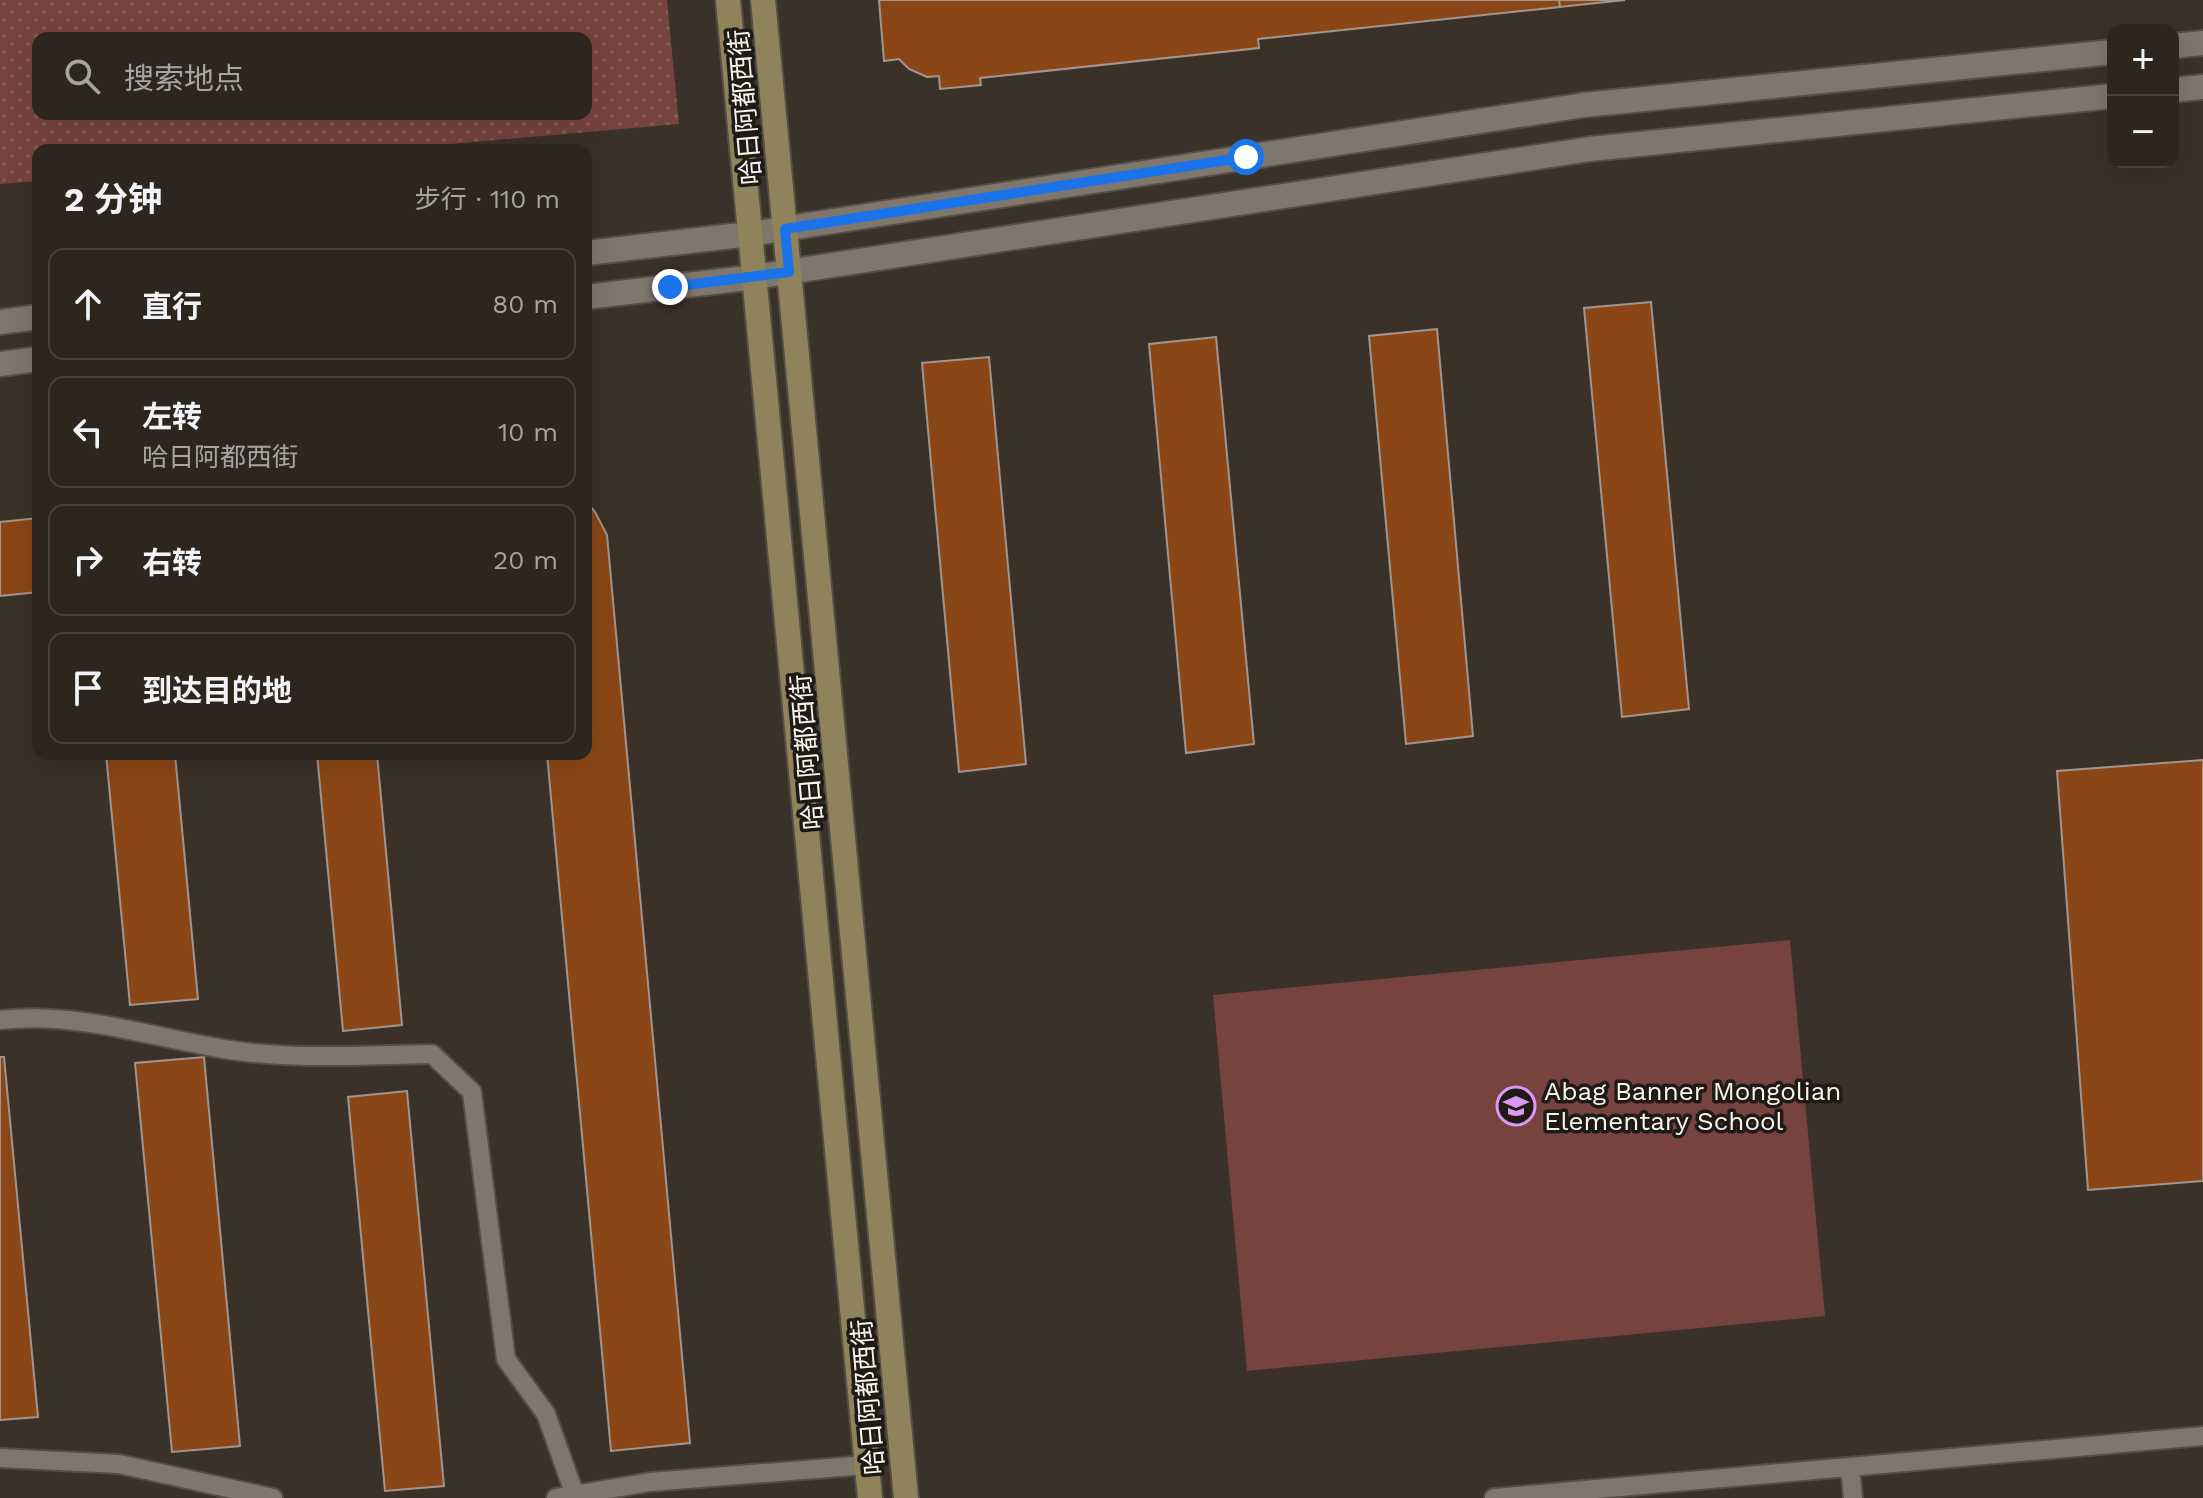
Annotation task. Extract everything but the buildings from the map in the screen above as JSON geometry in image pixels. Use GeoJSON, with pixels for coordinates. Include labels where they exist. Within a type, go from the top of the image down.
{"type":"FeatureCollection","features":[{"type":"Feature","properties":{"kind":"main road","name":"哈日阿都西街"},"geometry":{"type":"LineString","coordinates":[[728,0],[870,1498]]}},
{"type":"Feature","properties":{"kind":"main road","name":"哈日阿都西街"},"geometry":{"type":"LineString","coordinates":[[763,0],[906,1498]]}},
{"type":"Feature","properties":{"kind":"street"},"geometry":{"type":"LineString","coordinates":[[2179,45],[2203,43]]}},
{"type":"Feature","properties":{"kind":"street"},"geometry":{"type":"LineString","coordinates":[[592,252],[785,229],[1584,105],[2107,53]]}},
{"type":"Feature","properties":{"kind":"street"},"geometry":{"type":"LineString","coordinates":[[2179,89],[2203,87]]}},
{"type":"Feature","properties":{"kind":"street"},"geometry":{"type":"LineString","coordinates":[[592,296],[789,272],[1590,149],[2107,97]]}},
{"type":"Feature","properties":{"kind":"street"},"geometry":{"type":"LineString","coordinates":[[0,322],[32,318]]}},
{"type":"Feature","properties":{"kind":"street"},"geometry":{"type":"LineString","coordinates":[[0,364],[32,360]]}},
{"type":"Feature","properties":{"kind":"lane"},"geometry":{"type":"LineString","coordinates":[[0,1020],[24,1017],[87,1022],[233,1050],[310,1056],[432,1054],[472,1092],[506,1359],[546,1414],[576,1496]]}},
{"type":"Feature","properties":{"kind":"lane"},"geometry":{"type":"LineString","coordinates":[[1494,1498],[2203,1436]]}},
{"type":"Feature","properties":{"kind":"lane"},"geometry":{"type":"LineString","coordinates":[[0,1458],[119,1464],[273,1498]]}},
{"type":"Feature","properties":{"kind":"lane"},"geometry":{"type":"LineString","coordinates":[[556,1498],[650,1482],[867,1465]]}},
{"type":"Feature","properties":{"kind":"lane"},"geometry":{"type":"LineString","coordinates":[[1850,1467],[1853,1498]]}},
{"type":"Feature","properties":{"kind":"shaded area"},"geometry":{"type":"Polygon","coordinates":[[[0,0],[667,0],[679,124],[451,144],[32,144],[32,181],[0,184],[0,0]]]}},
{"type":"Feature","properties":{"kind":"shaded area"},"geometry":{"type":"Polygon","coordinates":[[[1790,940],[1825,1316],[1247,1371],[1213,995],[1790,940]]]}},
{"type":"Feature","properties":{"kind":"place","name":"Abag Banner Mongolian Elementary School"},"geometry":{"type":"Point","coordinates":[1516,1106]}},
{"type":"Feature","properties":{"kind":"route"},"geometry":{"type":"LineString","coordinates":[[670,287],[789,272],[785,229],[1246,157]]}}]}
